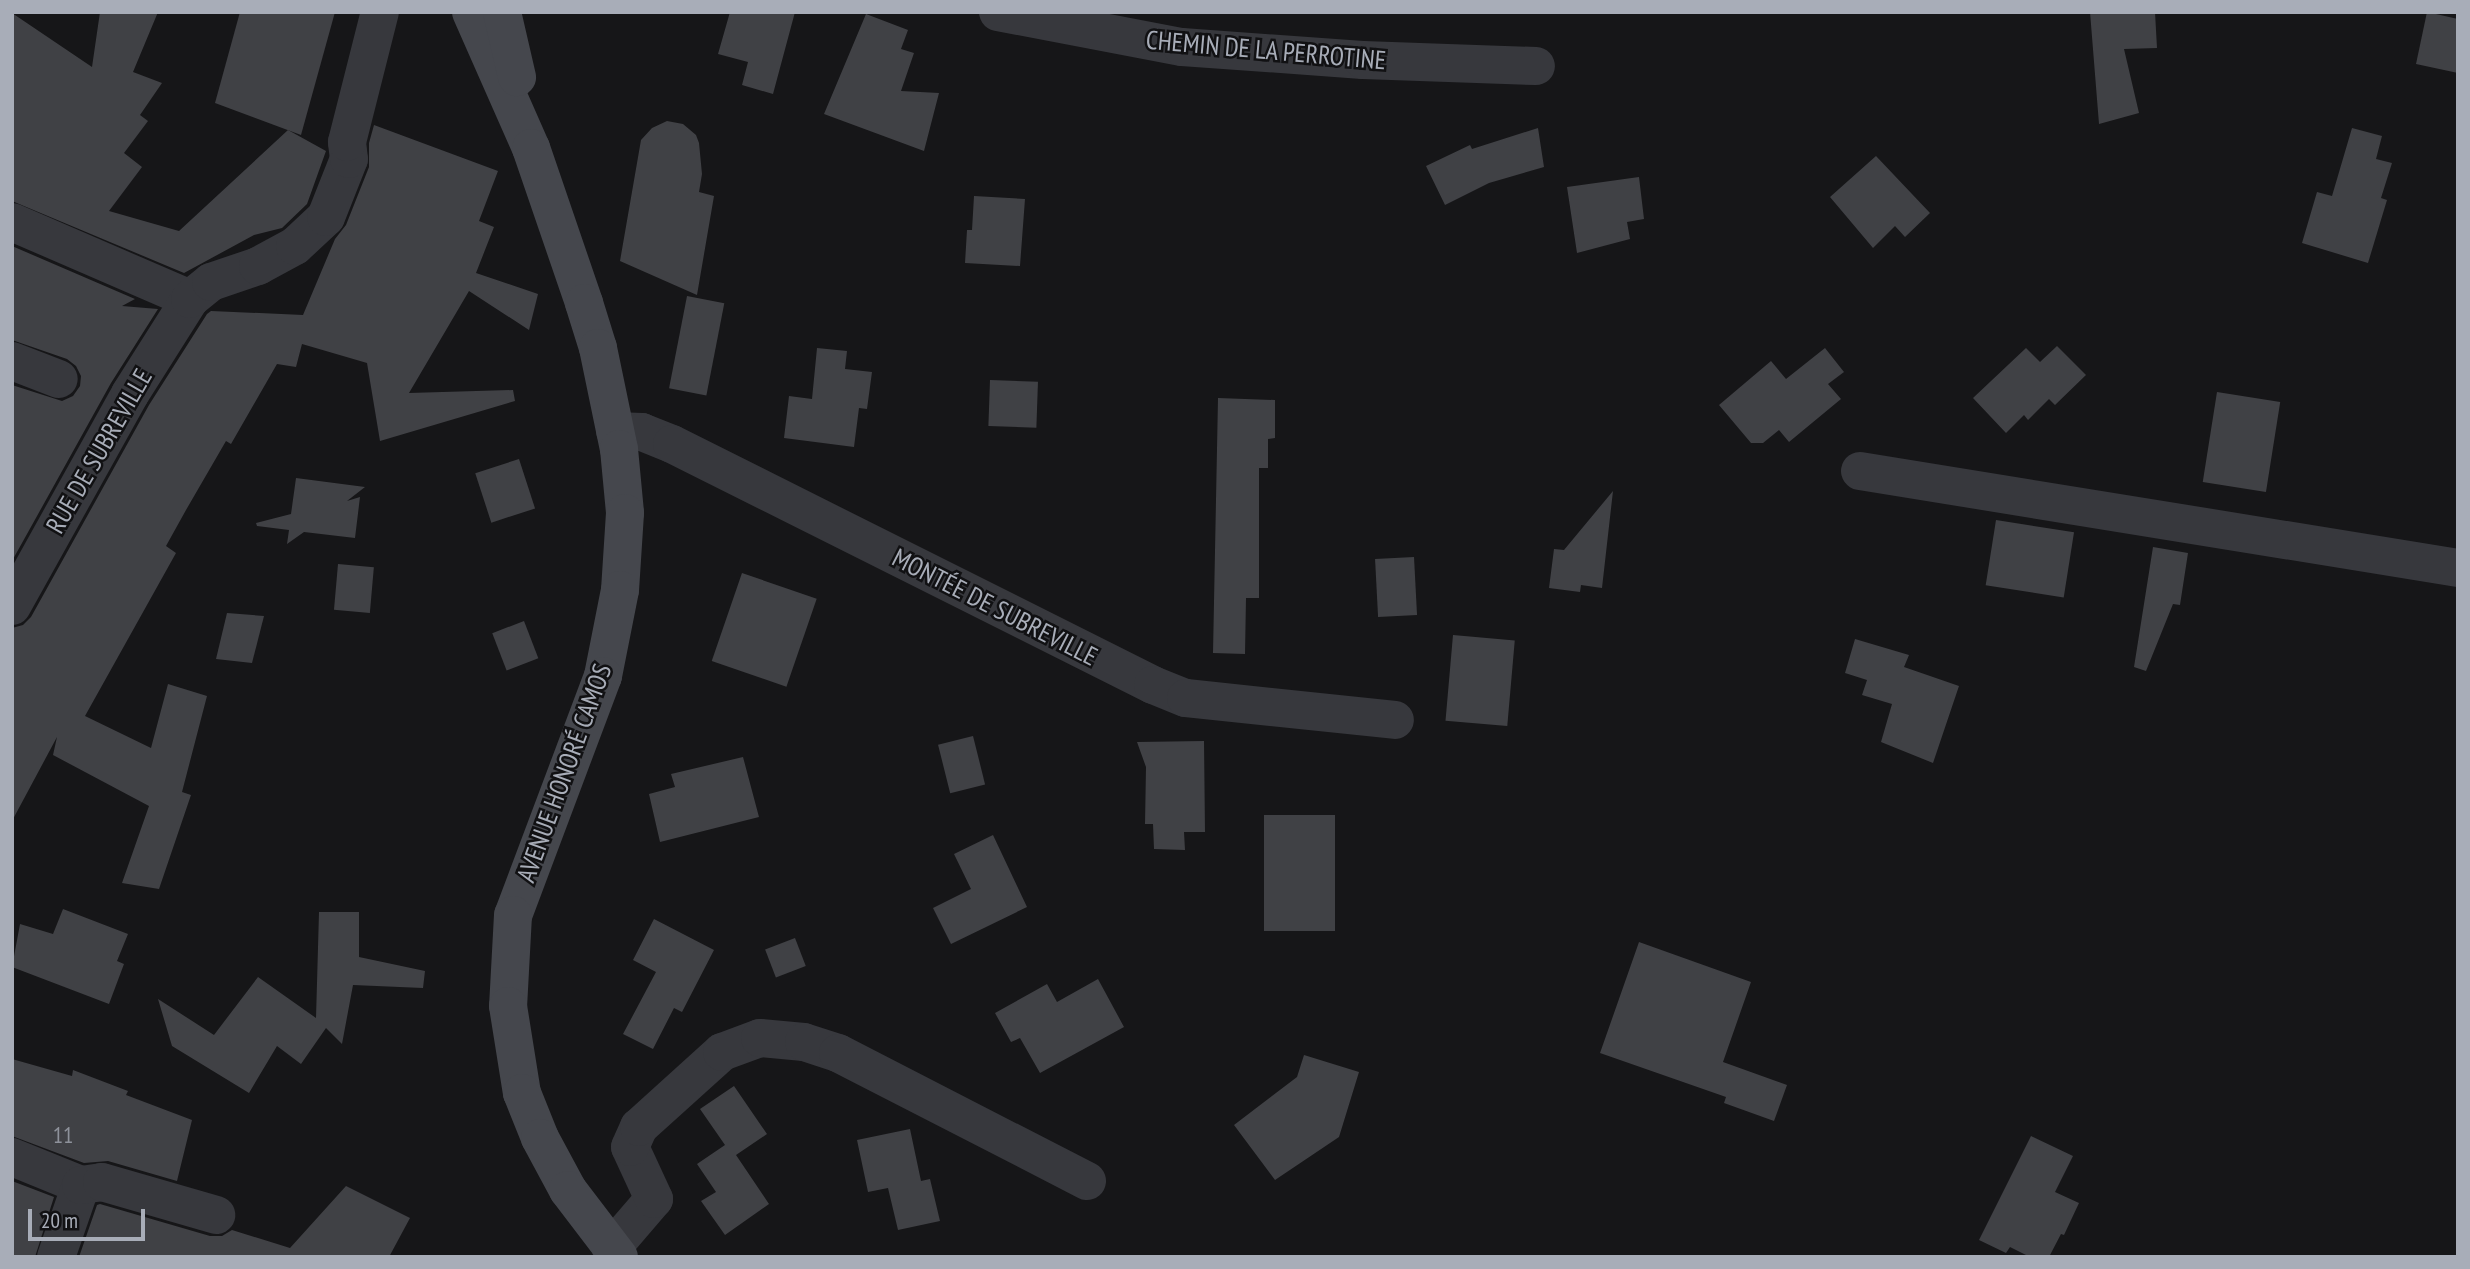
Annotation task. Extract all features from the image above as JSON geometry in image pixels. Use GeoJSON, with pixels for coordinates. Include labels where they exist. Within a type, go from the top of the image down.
{"type":"FeatureCollection","features":[{"type":"Feature","properties":{"kind":"street"},"geometry":{"type":"LineString","coordinates":[[12,222],[190,299],[211,282],[258,266],[295,246],[326,217],[349,159],[347,142],[380,12]]}},
{"type":"Feature","properties":{"kind":"street","name":"AVENUE HONORÉ CAMOS"},"geometry":{"type":"LineString","coordinates":[[471,12],[531,148],[598,348],[615,431],[625,513],[620,590],[603,676],[513,915],[508,1006],[522,1093],[540,1138],[568,1190],[615,1253]]}},
{"type":"Feature","properties":{"kind":"street","name":"AVENUE HONORÉ CAMOS"},"geometry":{"type":"LineString","coordinates":[[502,12],[531,148]]}},
{"type":"Feature","properties":{"kind":"street","name":"CHEMIN DE LA PERROTINE"},"geometry":{"type":"LineString","coordinates":[[998,12],[1182,47],[1363,60],[1536,66]]}},
{"type":"Feature","properties":{"kind":"street","name":"RUE DE SUBREVILLE"},"geometry":{"type":"LineString","coordinates":[[12,606],[130,394],[190,299]]}},
{"type":"Feature","properties":{"kind":"street"},"geometry":{"type":"LineString","coordinates":[[12,361],[59,379]]}},
{"type":"Feature","properties":{"kind":"street","name":"MONTÉE DE SUBREVILLE"},"geometry":{"type":"LineString","coordinates":[[615,431],[642,432],[672,444],[1129,673],[1186,698],[1395,720]]}},
{"type":"Feature","properties":{"kind":"street"},"geometry":{"type":"LineString","coordinates":[[1860,471],[2458,568]]}},
{"type":"Feature","properties":{"kind":"street"},"geometry":{"type":"LineString","coordinates":[[615,1253],[654,1199],[630,1147],[639,1127],[722,1052],[760,1038],[804,1042],[838,1053],[1087,1181]]}},
{"type":"Feature","properties":{"kind":"street"},"geometry":{"type":"LineString","coordinates":[[12,1157],[81,1185],[102,1182],[216,1215]]}},
{"type":"Feature","properties":{"kind":"street"},"geometry":{"type":"LineString","coordinates":[[56,1257],[81,1185]]}},
{"type":"Feature","properties":{"kind":"building"},"geometry":{"type":"Polygon","coordinates":[[[100,12],[158,12],[133,72],[162,83],[140,115],[148,121],[124,153],[142,167],[109,211],[179,231],[288,130],[326,151],[307,204],[282,228],[254,235],[184,273],[12,201],[12,13],[92,67],[100,12]]]}},
{"type":"Feature","properties":{"kind":"building"},"geometry":{"type":"Polygon","coordinates":[[[240,12],[335,12],[301,135],[215,103],[240,12]]]}},
{"type":"Feature","properties":{"kind":"building"},"geometry":{"type":"Polygon","coordinates":[[[730,12],[795,12],[773,94],[742,85],[748,62],[718,54],[730,12]]]}},
{"type":"Feature","properties":{"kind":"building"},"geometry":{"type":"Polygon","coordinates":[[[2090,12],[2155,12],[2157,48],[2124,49],[2139,113],[2099,124],[2090,12]]]}},
{"type":"Feature","properties":{"kind":"building"},"geometry":{"type":"Polygon","coordinates":[[[2427,12],[2458,19],[2458,73],[2416,64],[2427,12]]]}},
{"type":"Feature","properties":{"kind":"building"},"geometry":{"type":"Polygon","coordinates":[[[866,14],[908,30],[901,49],[914,53],[901,91],[939,93],[924,151],[824,114],[866,14]]]}},
{"type":"Feature","properties":{"kind":"building"},"geometry":{"type":"Polygon","coordinates":[[[667,121],[683,124],[696,135],[702,174],[699,192],[714,196],[697,295],[620,261],[641,140],[652,128],[667,121]]]}},
{"type":"Feature","properties":{"kind":"building"},"geometry":{"type":"Polygon","coordinates":[[[374,125],[498,171],[479,221],[494,227],[476,273],[538,294],[529,330],[469,291],[409,393],[513,390],[515,401],[380,441],[367,363],[302,344],[296,367],[277,364],[231,444],[226,441],[166,546],[176,553],[85,716],[151,748],[168,684],[207,696],[182,792],[191,795],[159,889],[122,883],[149,806],[53,755],[57,737],[12,821],[12,628],[23,625],[31,617],[149,405],[207,314],[211,311],[303,315],[335,239],[346,225],[369,167],[369,143],[374,125]]]}},
{"type":"Feature","properties":{"kind":"building"},"geometry":{"type":"Polygon","coordinates":[[[1538,128],[1544,167],[1489,183],[1445,205],[1426,166],[1470,145],[1472,149],[1538,128]]]}},
{"type":"Feature","properties":{"kind":"building"},"geometry":{"type":"Polygon","coordinates":[[[2352,128],[2382,136],[2376,159],[2392,163],[2381,198],[2387,200],[2368,263],[2302,243],[2317,192],[2332,196],[2352,128]]]}},
{"type":"Feature","properties":{"kind":"building"},"geometry":{"type":"Polygon","coordinates":[[[1876,156],[1930,213],[1905,237],[1895,226],[1873,248],[1830,197],[1876,156]]]}},
{"type":"Feature","properties":{"kind":"building"},"geometry":{"type":"Polygon","coordinates":[[[1639,177],[1644,219],[1627,222],[1630,239],[1577,253],[1567,187],[1639,177]]]}},
{"type":"Feature","properties":{"kind":"building"},"geometry":{"type":"Polygon","coordinates":[[[974,196],[1025,199],[1020,266],[965,263],[967,230],[972,230],[974,196]]]}},
{"type":"Feature","properties":{"kind":"building"},"geometry":{"type":"Polygon","coordinates":[[[12,246],[135,299],[122,306],[158,309],[111,383],[12,561],[12,385],[62,401],[73,396],[80,386],[81,376],[76,366],[67,359],[12,340],[12,246]]]}},
{"type":"Feature","properties":{"kind":"building"},"geometry":{"type":"Polygon","coordinates":[[[687,296],[724,303],[706,396],[669,388],[687,296]]]}},
{"type":"Feature","properties":{"kind":"building"},"geometry":{"type":"Polygon","coordinates":[[[2057,346],[2086,375],[2055,405],[2049,399],[2028,420],[2024,415],[2006,433],[1973,398],[2026,348],[2040,362],[2057,346]]]}},
{"type":"Feature","properties":{"kind":"building"},"geometry":{"type":"Polygon","coordinates":[[[817,348],[847,351],[845,369],[872,372],[867,409],[859,408],[854,447],[784,438],[789,396],[812,399],[817,348]]]}},
{"type":"Feature","properties":{"kind":"building"},"geometry":{"type":"Polygon","coordinates":[[[1825,348],[1844,372],[1828,384],[1841,399],[1789,442],[1779,430],[1763,443],[1751,443],[1719,405],[1771,361],[1786,379],[1825,348]]]}},
{"type":"Feature","properties":{"kind":"building"},"geometry":{"type":"Polygon","coordinates":[[[990,380],[1038,382],[1036,428],[988,426],[990,380]]]}},
{"type":"Feature","properties":{"kind":"building"},"geometry":{"type":"Polygon","coordinates":[[[2217,392],[2280,402],[2266,492],[2203,482],[2217,392]]]}},
{"type":"Feature","properties":{"kind":"building"},"geometry":{"type":"Polygon","coordinates":[[[1218,398],[1275,400],[1275,438],[1268,439],[1268,468],[1259,468],[1259,598],[1246,598],[1245,654],[1213,653],[1218,398]]]}},
{"type":"Feature","properties":{"kind":"building"},"geometry":{"type":"Polygon","coordinates":[[[519,459],[535,508],[491,523],[475,473],[519,459]]]}},
{"type":"Feature","properties":{"kind":"building"},"geometry":{"type":"Polygon","coordinates":[[[296,478],[365,487],[347,501],[360,497],[355,538],[304,532],[287,544],[289,530],[257,526],[256,523],[291,514],[296,478]]]}},
{"type":"Feature","properties":{"kind":"building"},"geometry":{"type":"Polygon","coordinates":[[[1613,491],[1602,588],[1581,585],[1580,592],[1549,588],[1554,549],[1564,550],[1613,491]]]}},
{"type":"Feature","properties":{"kind":"building"},"geometry":{"type":"Polygon","coordinates":[[[1996,520],[2074,532],[2064,598],[1986,585],[1996,520]]]}},
{"type":"Feature","properties":{"kind":"building"},"geometry":{"type":"Polygon","coordinates":[[[2153,547],[2188,553],[2180,605],[2173,604],[2146,671],[2134,667],[2153,547]]]}},
{"type":"Feature","properties":{"kind":"building"},"geometry":{"type":"Polygon","coordinates":[[[1414,557],[1417,615],[1378,617],[1375,559],[1414,557]]]}},
{"type":"Feature","properties":{"kind":"building"},"geometry":{"type":"Polygon","coordinates":[[[338,564],[374,567],[370,613],[334,610],[338,564]]]}},
{"type":"Feature","properties":{"kind":"building"},"geometry":{"type":"Polygon","coordinates":[[[742,573],[817,599],[786,687],[712,661],[742,573]]]}},
{"type":"Feature","properties":{"kind":"building"},"geometry":{"type":"Polygon","coordinates":[[[227,613],[264,616],[252,663],[216,659],[227,613]]]}},
{"type":"Feature","properties":{"kind":"building"},"geometry":{"type":"Polygon","coordinates":[[[524,621],[538,658],[507,671],[492,633],[524,621]]]}},
{"type":"Feature","properties":{"kind":"building"},"geometry":{"type":"Polygon","coordinates":[[[1453,635],[1515,640],[1507,726],[1446,721],[1453,635]]]}},
{"type":"Feature","properties":{"kind":"building"},"geometry":{"type":"Polygon","coordinates":[[[1855,639],[1909,655],[1904,667],[1959,686],[1933,763],[1881,742],[1892,704],[1862,695],[1867,680],[1845,673],[1855,639]]]}},
{"type":"Feature","properties":{"kind":"building"},"geometry":{"type":"Polygon","coordinates":[[[973,736],[985,785],[950,793],[938,745],[973,736]]]}},
{"type":"Feature","properties":{"kind":"building"},"geometry":{"type":"Polygon","coordinates":[[[1204,741],[1205,832],[1184,832],[1185,850],[1154,849],[1153,824],[1145,824],[1146,767],[1137,742],[1204,741]]]}},
{"type":"Feature","properties":{"kind":"building"},"geometry":{"type":"Polygon","coordinates":[[[743,757],[759,817],[660,842],[649,794],[675,787],[671,774],[743,757]]]}},
{"type":"Feature","properties":{"kind":"building"},"geometry":{"type":"Polygon","coordinates":[[[1264,815],[1335,815],[1335,931],[1264,931],[1264,815]]]}},
{"type":"Feature","properties":{"kind":"building"},"geometry":{"type":"Polygon","coordinates":[[[993,835],[1027,907],[951,944],[933,908],[971,889],[954,854],[993,835]]]}},
{"type":"Feature","properties":{"kind":"building"},"geometry":{"type":"Polygon","coordinates":[[[63,909],[128,934],[117,961],[124,964],[109,1004],[12,967],[20,924],[53,934],[63,909]]]}},
{"type":"Feature","properties":{"kind":"building"},"geometry":{"type":"Polygon","coordinates":[[[319,912],[359,912],[359,957],[425,971],[423,988],[353,985],[342,1044],[326,1028],[301,1064],[277,1046],[249,1093],[172,1046],[158,999],[214,1035],[258,977],[316,1018],[319,912]]]}},
{"type":"Feature","properties":{"kind":"building"},"geometry":{"type":"Polygon","coordinates":[[[654,919],[714,950],[682,1012],[674,1008],[653,1049],[623,1034],[656,972],[633,960],[654,919]]]}},
{"type":"Feature","properties":{"kind":"building"},"geometry":{"type":"Polygon","coordinates":[[[795,938],[806,966],[776,977],[765,949],[795,938]]]}},
{"type":"Feature","properties":{"kind":"building"},"geometry":{"type":"Polygon","coordinates":[[[1639,942],[1751,982],[1723,1062],[1787,1085],[1774,1121],[1724,1103],[1726,1097],[1600,1053],[1639,942]]]}},
{"type":"Feature","properties":{"kind":"building"},"geometry":{"type":"Polygon","coordinates":[[[1098,979],[1124,1027],[1040,1073],[1020,1038],[1011,1042],[995,1013],[1047,984],[1057,1002],[1098,979]]]}},
{"type":"Feature","properties":{"kind":"building"},"geometry":{"type":"Polygon","coordinates":[[[1304,1055],[1359,1072],[1339,1137],[1275,1180],[1234,1125],[1297,1077],[1304,1055]]]}},
{"type":"Feature","properties":{"kind":"building"},"geometry":{"type":"Polygon","coordinates":[[[12,1059],[72,1076],[73,1070],[128,1091],[126,1095],[192,1120],[177,1181],[108,1161],[84,1163],[12,1136],[12,1059]]]}},
{"type":"Feature","properties":{"kind":"building"},"geometry":{"type":"Polygon","coordinates":[[[734,1086],[767,1134],[736,1155],[769,1204],[725,1235],[701,1201],[716,1192],[697,1164],[725,1145],[700,1109],[734,1086]]]}},
{"type":"Feature","properties":{"kind":"building"},"geometry":{"type":"Polygon","coordinates":[[[910,1129],[921,1181],[930,1179],[940,1221],[898,1230],[888,1188],[868,1192],[857,1140],[910,1129]]]}},
{"type":"Feature","properties":{"kind":"building"},"geometry":{"type":"Polygon","coordinates":[[[2031,1136],[2073,1156],[2055,1192],[2079,1203],[2064,1235],[2061,1234],[2049,1257],[2030,1257],[2010,1247],[2006,1253],[1979,1240],[2031,1136]]]}},
{"type":"Feature","properties":{"kind":"building"},"geometry":{"type":"Polygon","coordinates":[[[12,1181],[54,1197],[35,1257],[12,1257],[12,1181]]]}},
{"type":"Feature","properties":{"kind":"building"},"geometry":{"type":"Polygon","coordinates":[[[346,1186],[410,1218],[389,1257],[79,1257],[97,1205],[100,1204],[210,1236],[222,1236],[232,1230],[290,1248],[346,1186]]]}}]}
